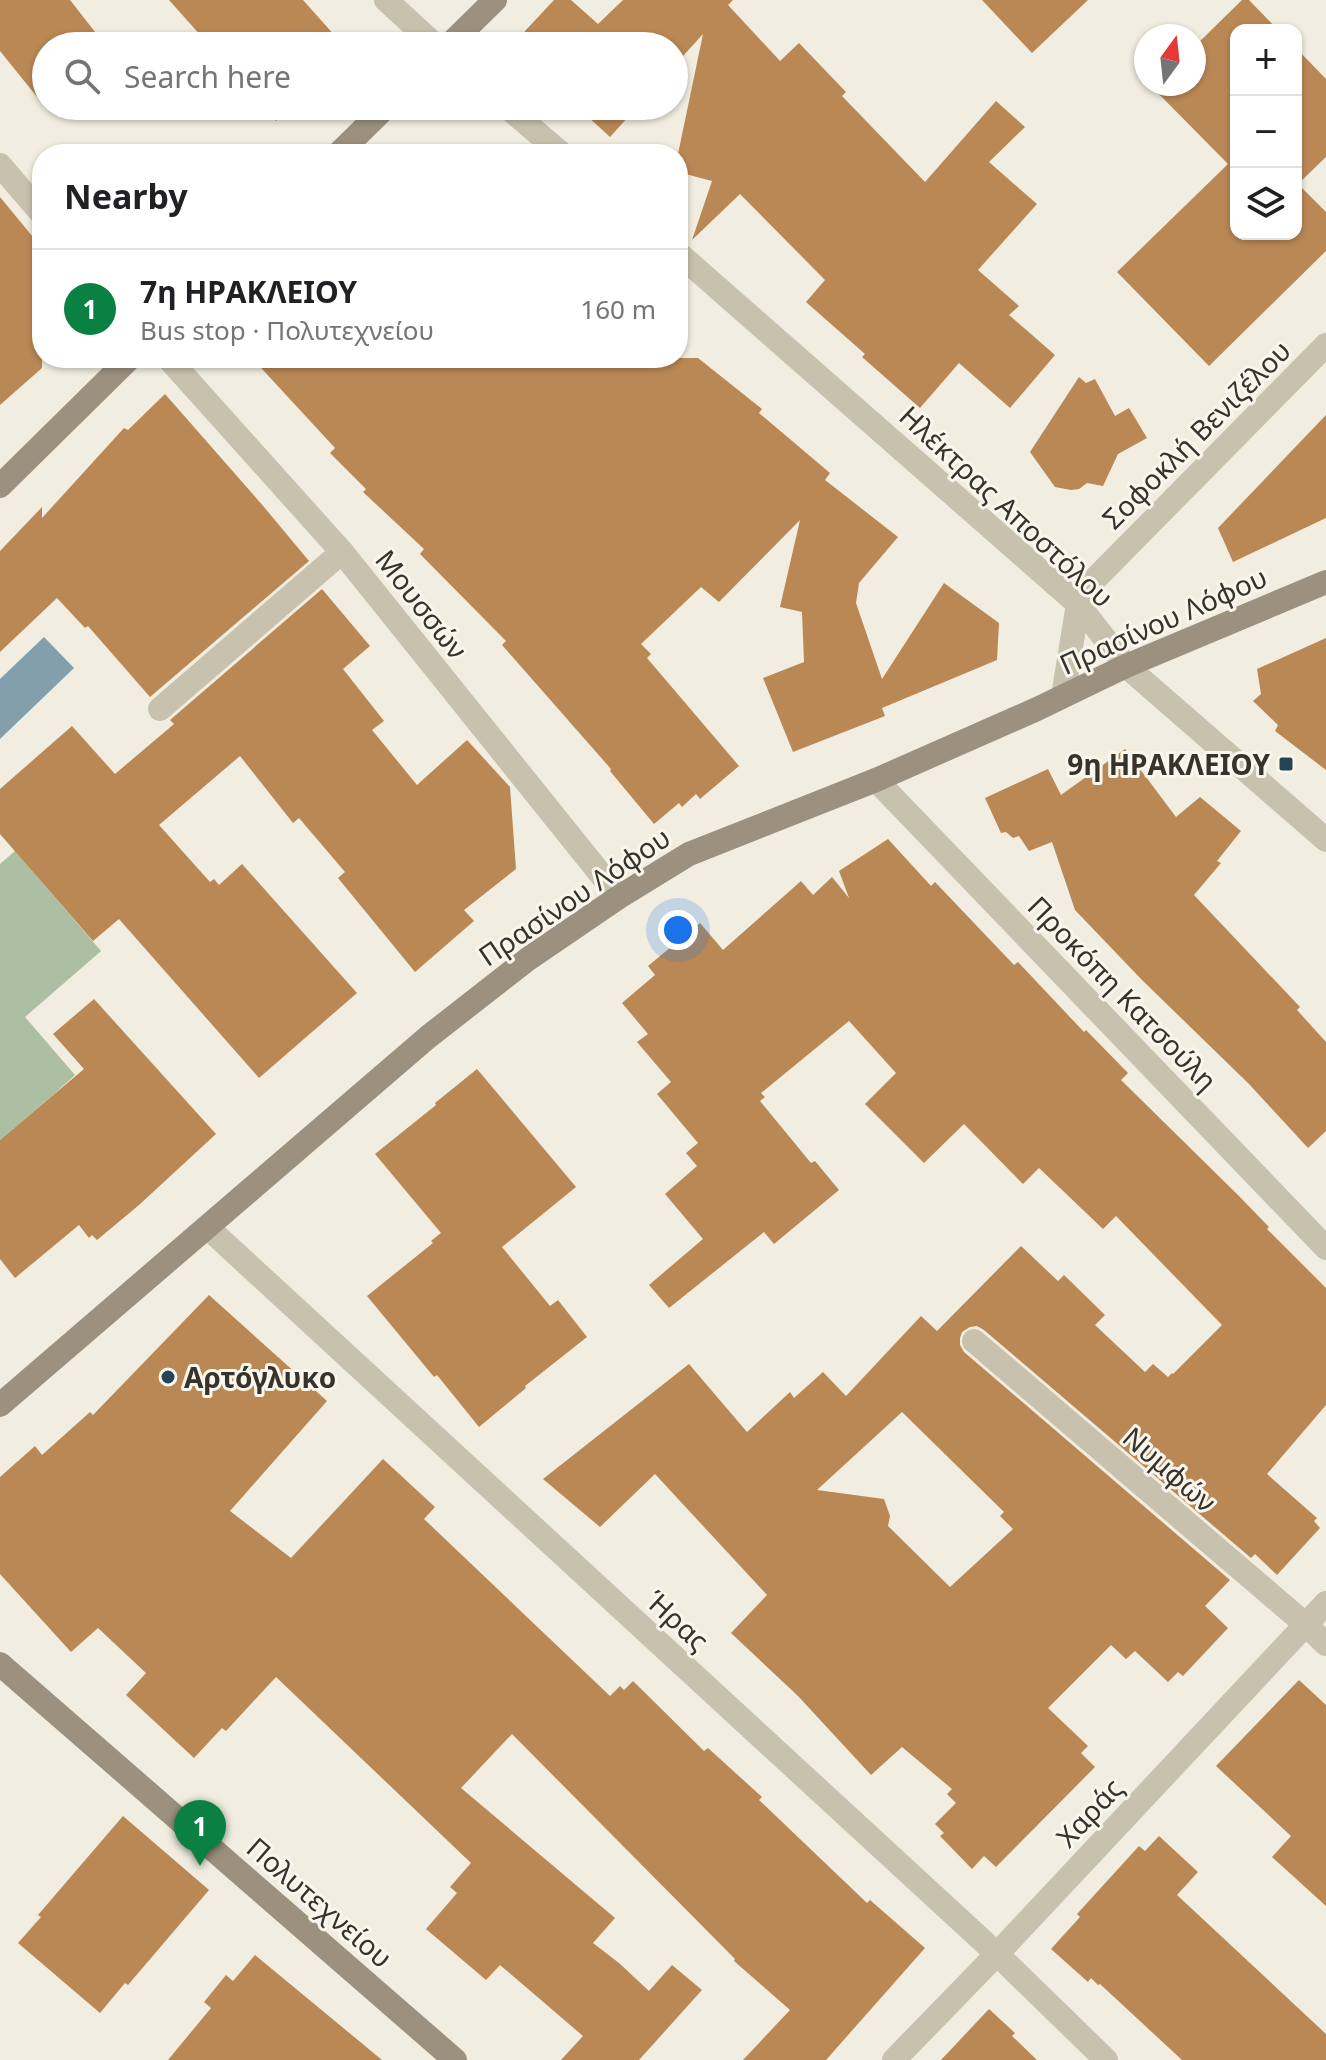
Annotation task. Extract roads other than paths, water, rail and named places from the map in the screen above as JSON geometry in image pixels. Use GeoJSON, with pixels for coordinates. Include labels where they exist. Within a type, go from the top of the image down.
{"type":"FeatureCollection","features":[{"type":"Feature","properties":{"kind":"street"},"geometry":{"type":"LineString","coordinates":[[386,0],[421,32]]}},
{"type":"Feature","properties":{"kind":"street"},"geometry":{"type":"LineString","coordinates":[[462,32],[495,0]]}},
{"type":"Feature","properties":{"kind":"street"},"geometry":{"type":"LineString","coordinates":[[348,144],[373,120]]}},
{"type":"Feature","properties":{"kind":"street"},"geometry":{"type":"LineString","coordinates":[[522,120],[550,144]]}},
{"type":"Feature","properties":{"kind":"street"},"geometry":{"type":"LineString","coordinates":[[0,165],[32,202]]}},
{"type":"Feature","properties":{"kind":"street","name":"Ηλέκτρας Αποστόλου"},"geometry":{"type":"LineString","coordinates":[[688,262],[1078,604],[1126,666],[1326,840]]}},
{"type":"Feature","properties":{"kind":"street","name":"Σοφοκλή Βενιζέλου"},"geometry":{"type":"LineString","coordinates":[[1063,696],[1078,604],[1096,578],[1326,345]]}},
{"type":"Feature","properties":{"kind":"street"},"geometry":{"type":"LineString","coordinates":[[0,486],[120,368]]}},
{"type":"Feature","properties":{"kind":"street","name":"Μουσσών"},"geometry":{"type":"LineString","coordinates":[[177,368],[342,552],[619,897]]}},
{"type":"Feature","properties":{"kind":"street"},"geometry":{"type":"LineString","coordinates":[[160,709],[342,552]]}},
{"type":"Feature","properties":{"kind":"street","name":"Πρασίνου Λόφου"},"geometry":{"type":"LineString","coordinates":[[0,1405],[428,1037],[528,959],[619,897],[689,854],[876,780],[1126,666],[1326,582]]}},
{"type":"Feature","properties":{"kind":"street","name":"Προκόπη Κατσούλη"},"geometry":{"type":"LineString","coordinates":[[876,780],[1326,1248]]}},
{"type":"Feature","properties":{"kind":"street","name":"Ήρας"},"geometry":{"type":"LineString","coordinates":[[207,1227],[997,1954],[1106,2060]]}},
{"type":"Feature","properties":{"kind":"street","name":"Νυμφών"},"geometry":{"type":"LineString","coordinates":[[974,1341],[1326,1644]]}},
{"type":"Feature","properties":{"kind":"street","name":"Χαράς"},"geometry":{"type":"LineString","coordinates":[[894,2060],[1326,1603]]}},
{"type":"Feature","properties":{"kind":"street","name":"Πολυτεχνείου"},"geometry":{"type":"LineString","coordinates":[[0,1664],[455,2060]]}},
{"type":"Feature","properties":{"kind":"water"},"geometry":{"type":"Polygon","coordinates":[[[44,637],[74,668],[0,739],[0,679],[44,637]]]}},
{"type":"Feature","properties":{"kind":"place","name":"9η ΗΡΑΚΛΕΙΟΥ"},"geometry":{"type":"Point","coordinates":[1286,764]}},
{"type":"Feature","properties":{"kind":"place","name":"Αρτόγλυκο"},"geometry":{"type":"Point","coordinates":[168,1377]}},
{"type":"Feature","properties":{"kind":"place","name":"7η ΗΡΑΚΛΕΙΟΥ"},"geometry":{"type":"Point","coordinates":[200,1866]}}]}
